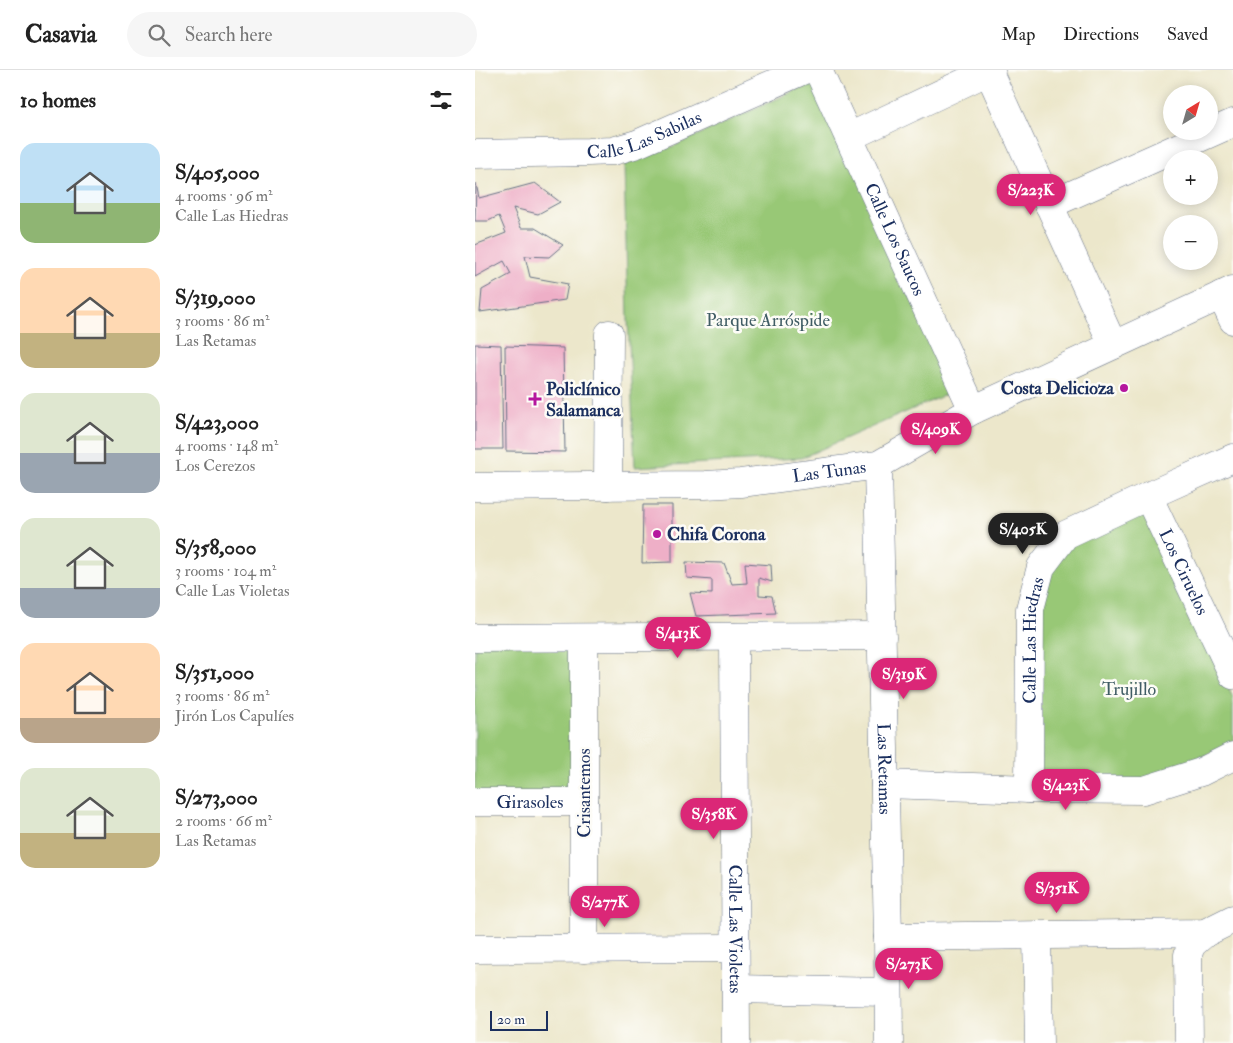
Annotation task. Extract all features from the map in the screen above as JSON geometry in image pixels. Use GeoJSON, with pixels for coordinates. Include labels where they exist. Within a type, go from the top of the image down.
{"type":"FeatureCollection","features":[{"type":"Feature","properties":{"kind":"street","name":"Calle Las Sabilas"},"geometry":{"type":"LineString","coordinates":[[475,154],[613,151],[637,144],[804,70]]}},
{"type":"Feature","properties":{"kind":"street","name":"Calle Los Saucos"},"geometry":{"type":"LineString","coordinates":[[818,70],[973,410]]}},
{"type":"Feature","properties":{"kind":"street"},"geometry":{"type":"LineString","coordinates":[[849,137],[989,70],[1113,345]]}},
{"type":"Feature","properties":{"kind":"street"},"geometry":{"type":"LineString","coordinates":[[1049,205],[1233,123]]}},
{"type":"Feature","properties":{"kind":"street"},"geometry":{"type":"LineString","coordinates":[[1227,292],[1233,320]]}},
{"type":"Feature","properties":{"kind":"street","name":"Las Tunas"},"geometry":{"type":"LineString","coordinates":[[475,486],[705,485],[741,483],[878,464],[973,410],[1227,292]]}},
{"type":"Feature","properties":{"kind":"street"},"geometry":{"type":"LineString","coordinates":[[608,486],[609,334]]}},
{"type":"Feature","properties":{"kind":"street","name":"Calle Las Hiedras"},"geometry":{"type":"LineString","coordinates":[[1029,789],[1029,609],[1041,567],[1065,534],[1233,458]]}},
{"type":"Feature","properties":{"kind":"street","name":"Las Retamas"},"geometry":{"type":"LineString","coordinates":[[878,464],[889,1043]]}},
{"type":"Feature","properties":{"kind":"street","name":"Los Ciruelos"},"geometry":{"type":"LineString","coordinates":[[1148,496],[1233,675]]}},
{"type":"Feature","properties":{"kind":"street"},"geometry":{"type":"LineString","coordinates":[[475,638],[882,636]]}},
{"type":"Feature","properties":{"kind":"street","name":"Calle Las Violetas"},"geometry":{"type":"LineString","coordinates":[[734,637],[736,1043]]}},
{"type":"Feature","properties":{"kind":"street","name":"Crisantemos"},"geometry":{"type":"LineString","coordinates":[[584,638],[584,949]]}},
{"type":"Feature","properties":{"kind":"street"},"geometry":{"type":"LineString","coordinates":[[885,784],[1029,789],[1144,790],[1201,772],[1233,756]]}},
{"type":"Feature","properties":{"kind":"street","name":"Girasoles"},"geometry":{"type":"LineString","coordinates":[[475,802],[584,802]]}},
{"type":"Feature","properties":{"kind":"street"},"geometry":{"type":"LineString","coordinates":[[1189,1043],[1188,955],[1191,945],[1205,933],[1233,919]]}},
{"type":"Feature","properties":{"kind":"street"},"geometry":{"type":"LineString","coordinates":[[888,937],[1205,933]]}},
{"type":"Feature","properties":{"kind":"street"},"geometry":{"type":"LineString","coordinates":[[1037,935],[1039,1043]]}},
{"type":"Feature","properties":{"kind":"street"},"geometry":{"type":"LineString","coordinates":[[475,949],[735,948]]}},
{"type":"Feature","properties":{"kind":"street"},"geometry":{"type":"LineString","coordinates":[[736,989],[888,992]]}},
{"type":"Feature","properties":{"kind":"green space","name":"Parque Arróspide"},"geometry":{"type":"Polygon","coordinates":[[[816,81],[952,392],[801,458],[635,467],[628,320],[624,165],[676,145],[816,81]]]}},
{"type":"Feature","properties":{"kind":"green space","name":"Trujillo"},"geometry":{"type":"Polygon","coordinates":[[[1144,507],[1233,698],[1233,744],[1141,781],[1039,781],[1039,607],[1048,569],[1070,540],[1144,507]]]}},
{"type":"Feature","properties":{"kind":"green space"},"geometry":{"type":"Polygon","coordinates":[[[475,643],[577,643],[578,799],[475,798],[475,643]]]}},
{"type":"Feature","properties":{"kind":"building"},"geometry":{"type":"Polygon","coordinates":[[[476,183],[479,198],[535,183],[560,202],[538,214],[513,208],[521,228],[535,228],[563,245],[549,257],[525,256],[530,277],[568,284],[565,300],[480,312],[482,290],[511,274],[504,261],[475,277],[475,245],[506,233],[499,216],[488,221],[475,221],[476,183]]]}},
{"type":"Feature","properties":{"kind":"building"},"geometry":{"type":"Polygon","coordinates":[[[475,344],[501,345],[503,449],[475,449],[475,344]]]}},
{"type":"Feature","properties":{"kind":"building","name":"Policlínico Salamanca"},"geometry":{"type":"Polygon","coordinates":[[[505,346],[563,348],[565,452],[506,451],[505,346]]]}},
{"type":"Feature","properties":{"kind":"building","name":"Chifa Corona"},"geometry":{"type":"Polygon","coordinates":[[[643,505],[672,505],[672,562],[642,563],[643,505]]]}},
{"type":"Feature","properties":{"kind":"building"},"geometry":{"type":"Polygon","coordinates":[[[686,562],[724,563],[732,584],[747,583],[745,563],[771,565],[772,582],[759,578],[759,595],[772,596],[776,613],[696,616],[690,593],[712,594],[712,580],[687,578],[686,562]]]}},
{"type":"Feature","properties":{"kind":"place","name":"Costa Delicioza"},"geometry":{"type":"Point","coordinates":[1124,388]}},
{"type":"Feature","properties":{"kind":"place","name":"Policlínico Salamanca"},"geometry":{"type":"Point","coordinates":[535,399]}},
{"type":"Feature","properties":{"kind":"place","name":"Chifa Corona"},"geometry":{"type":"Point","coordinates":[657,534]}}]}
